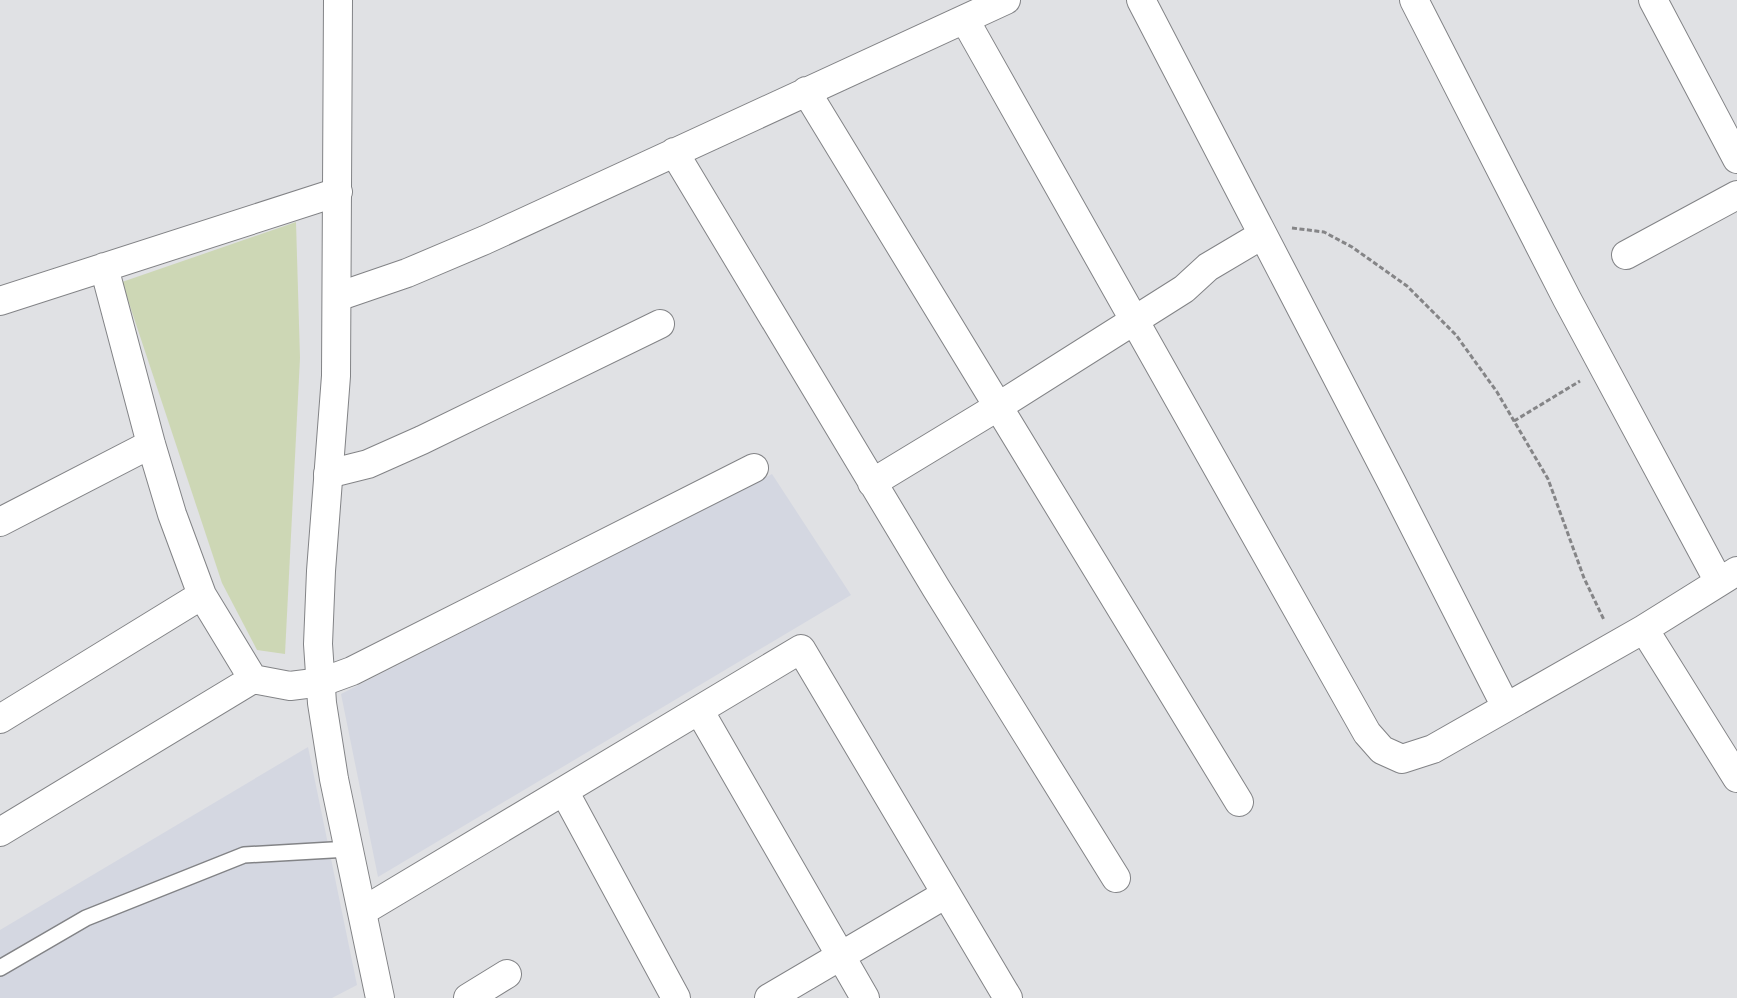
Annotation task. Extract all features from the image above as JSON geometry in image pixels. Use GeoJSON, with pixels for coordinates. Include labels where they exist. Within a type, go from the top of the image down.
{"type":"FeatureCollection","features":[{"type":"Feature","properties":{"kind":"street"},"geometry":{"type":"LineString","coordinates":[[338,0],[336,376],[318,635],[322,703],[334,779],[380,998]]}},
{"type":"Feature","properties":{"kind":"street"},"geometry":{"type":"LineString","coordinates":[[337,296],[406,273],[476,244],[1006,0]]}},
{"type":"Feature","properties":{"kind":"street"},"geometry":{"type":"LineString","coordinates":[[1141,0],[1506,707]]}},
{"type":"Feature","properties":{"kind":"street"},"geometry":{"type":"LineString","coordinates":[[965,20],[1367,733],[1382,750],[1402,759],[1434,749],[1644,629],[1728,577],[1604,367],[1414,0]]}},
{"type":"Feature","properties":{"kind":"street"},"geometry":{"type":"LineString","coordinates":[[1653,0],[1737,159]]}},
{"type":"Feature","properties":{"kind":"street"},"geometry":{"type":"LineString","coordinates":[[806,91],[1239,802]]}},
{"type":"Feature","properties":{"kind":"street"},"geometry":{"type":"LineString","coordinates":[[674,152],[872,483],[1116,878]]}},
{"type":"Feature","properties":{"kind":"street"},"geometry":{"type":"LineString","coordinates":[[0,301],[338,192]]}},
{"type":"Feature","properties":{"kind":"street"},"geometry":{"type":"LineString","coordinates":[[1626,254],[1737,195]]}},
{"type":"Feature","properties":{"kind":"street"},"geometry":{"type":"LineString","coordinates":[[872,483],[1135,320],[1184,288],[1208,267],[1262,234]]}},
{"type":"Feature","properties":{"kind":"street"},"geometry":{"type":"LineString","coordinates":[[104,267],[151,444],[172,514],[202,595],[253,680]]}},
{"type":"Feature","properties":{"kind":"street"},"geometry":{"type":"LineString","coordinates":[[328,474],[368,464],[422,440],[660,324]]}},
{"type":"Feature","properties":{"kind":"street"},"geometry":{"type":"LineString","coordinates":[[0,522],[151,444]]}},
{"type":"Feature","properties":{"kind":"street"},"geometry":{"type":"LineString","coordinates":[[0,832],[253,680],[290,686],[322,682],[352,671],[754,468]]}},
{"type":"Feature","properties":{"kind":"street"},"geometry":{"type":"LineString","coordinates":[[0,719],[202,595]]}},
{"type":"Feature","properties":{"kind":"street"},"geometry":{"type":"LineString","coordinates":[[1644,629],[1737,778]]}},
{"type":"Feature","properties":{"kind":"street"},"geometry":{"type":"LineString","coordinates":[[363,911],[800,650],[1008,998]]}},
{"type":"Feature","properties":{"kind":"street"},"geometry":{"type":"LineString","coordinates":[[699,710],[865,998]]}},
{"type":"Feature","properties":{"kind":"street"},"geometry":{"type":"LineString","coordinates":[[564,791],[676,998]]}},
{"type":"Feature","properties":{"kind":"street"},"geometry":{"type":"LineString","coordinates":[[769,998],[946,894]]}},
{"type":"Feature","properties":{"kind":"street"},"geometry":{"type":"LineString","coordinates":[[468,998],[507,974]]}},
{"type":"Feature","properties":{"kind":"lane"},"geometry":{"type":"LineString","coordinates":[[0,968],[86,918],[244,855],[350,849]]}},
{"type":"Feature","properties":{"kind":"path"},"geometry":{"type":"LineString","coordinates":[[1262,234],[1292,228],[1324,232],[1338,238],[1380,265],[1432,309],[1456,335],[1478,363],[1548,479],[1584,578],[1616,645]]}},
{"type":"Feature","properties":{"kind":"path"},"geometry":{"type":"LineString","coordinates":[[1514,421],[1604,367]]}},
{"type":"Feature","properties":{"kind":"shaded area"},"geometry":{"type":"Polygon","coordinates":[[[772,474],[851,595],[378,877],[341,694],[772,474]]]}},
{"type":"Feature","properties":{"kind":"shaded area"},"geometry":{"type":"Polygon","coordinates":[[[308,747],[357,985],[332,998],[0,998],[0,930],[308,747]]]}},
{"type":"Feature","properties":{"kind":"green space"},"geometry":{"type":"Polygon","coordinates":[[[296,222],[300,358],[285,654],[257,650],[222,583],[122,282],[296,222]]]}}]}
